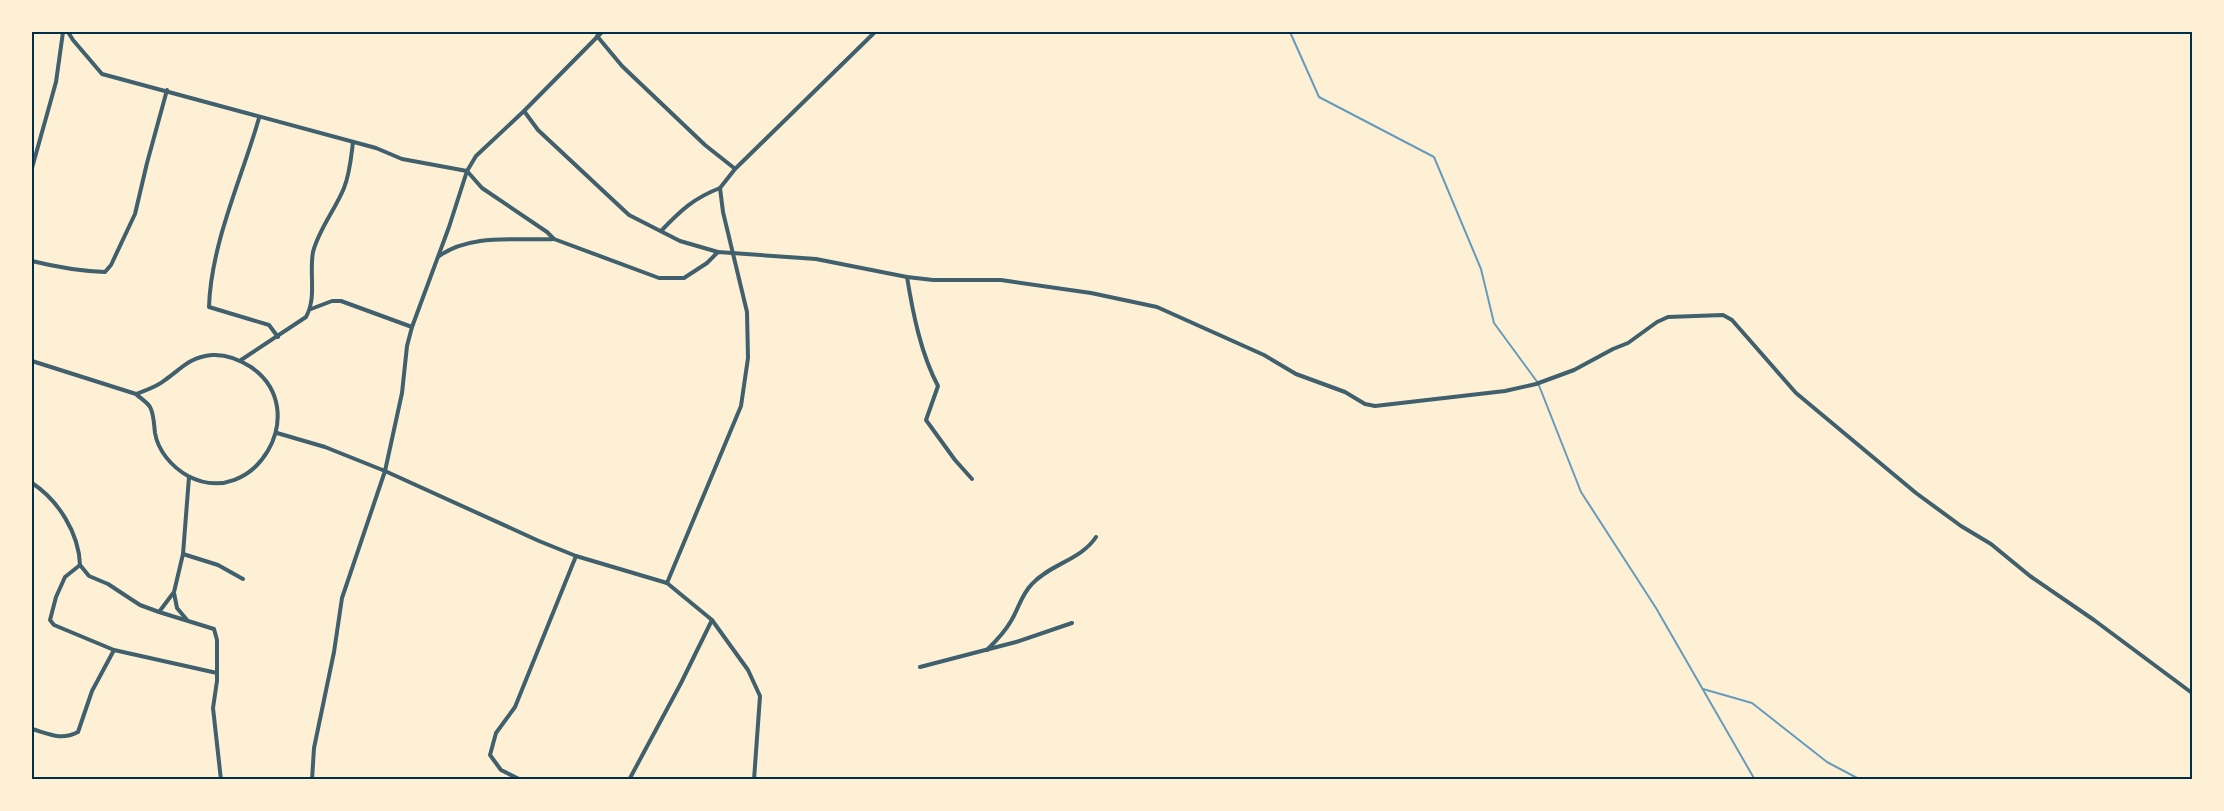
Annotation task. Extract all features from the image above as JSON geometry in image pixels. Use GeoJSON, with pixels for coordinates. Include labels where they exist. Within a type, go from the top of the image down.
{"type":"FeatureCollection","features":[{"type":"Feature","properties":{"kind":"street"},"geometry":{"type":"LineString","coordinates":[[32,168],[56,82],[63,32]]}},
{"type":"Feature","properties":{"kind":"street"},"geometry":{"type":"LineString","coordinates":[[68,32],[102,74],[354,142],[402,159],[467,171],[482,188],[554,239]]}},
{"type":"Feature","properties":{"kind":"street"},"geometry":{"type":"LineString","coordinates":[[312,780],[314,748],[334,652],[342,598],[385,471],[402,393],[407,346],[412,327],[439,256],[467,171],[476,156],[602,32]]}},
{"type":"Feature","properties":{"kind":"street"},"geometry":{"type":"LineString","coordinates":[[661,231],[681,210],[699,196],[720,188],[735,168],[874,32]]}},
{"type":"Feature","properties":{"kind":"street"},"geometry":{"type":"LineString","coordinates":[[597,36],[622,66],[705,145],[735,168]]}},
{"type":"Feature","properties":{"kind":"street"},"geometry":{"type":"LineString","coordinates":[[32,261],[85,271],[105,272],[111,265],[135,214],[166,90]]}},
{"type":"Feature","properties":{"kind":"street"},"geometry":{"type":"LineString","coordinates":[[524,111],[538,130],[629,215],[680,241],[718,252],[816,259],[907,277],[1011,281],[1091,293],[1158,307],[1264,355],[1296,374],[1345,392],[1365,405],[1375,406],[1505,391],[1536,384],[1574,370],[1628,343],[1657,322],[1668,317],[1723,315],[1732,320],[1796,393],[1916,493],[1961,526],[1991,544],[2030,576],[2193,693]]}},
{"type":"Feature","properties":{"kind":"street"},"geometry":{"type":"LineString","coordinates":[[259,118],[246,164],[227,216],[215,262],[209,307],[269,325],[278,337]]}},
{"type":"Feature","properties":{"kind":"street"},"geometry":{"type":"LineString","coordinates":[[242,360],[306,317],[311,309],[313,253],[346,181],[354,142]]}},
{"type":"Feature","properties":{"kind":"street"},"geometry":{"type":"LineString","coordinates":[[667,583],[741,406],[748,358],[747,312],[732,252],[720,188]]}},
{"type":"Feature","properties":{"kind":"street"},"geometry":{"type":"LineString","coordinates":[[439,256],[453,246],[479,242],[554,239],[659,278],[684,278],[707,263],[718,252]]}},
{"type":"Feature","properties":{"kind":"street"},"geometry":{"type":"LineString","coordinates":[[907,277],[921,340],[932,375],[939,386],[926,420],[972,479]]}},
{"type":"Feature","properties":{"kind":"street"},"geometry":{"type":"LineString","coordinates":[[311,309],[332,301],[341,301],[412,327]]}},
{"type":"Feature","properties":{"kind":"street"},"geometry":{"type":"LineString","coordinates":[[32,361],[136,394],[149,406],[156,437],[163,453],[175,467],[189,477],[211,483],[233,480],[252,470],[268,453],[276,433],[278,422],[276,403],[269,386],[257,371],[242,360],[215,355],[196,358],[179,367],[165,380],[136,394]]}},
{"type":"Feature","properties":{"kind":"street"},"geometry":{"type":"LineString","coordinates":[[276,433],[325,447],[385,471],[468,510],[576,556],[667,583],[712,620],[748,670],[760,696],[754,780]]}},
{"type":"Feature","properties":{"kind":"street"},"geometry":{"type":"LineString","coordinates":[[159,612],[174,592],[183,554],[189,477]]}},
{"type":"Feature","properties":{"kind":"street"},"geometry":{"type":"LineString","coordinates":[[32,483],[52,502],[75,534],[80,551],[80,565],[89,576],[140,605],[214,630],[217,640],[217,673],[213,708],[221,780]]}},
{"type":"Feature","properties":{"kind":"street"},"geometry":{"type":"LineString","coordinates":[[987,650],[1011,622],[1021,597],[1032,583],[1078,555],[1096,537]]}},
{"type":"Feature","properties":{"kind":"street"},"geometry":{"type":"LineString","coordinates":[[183,554],[218,565],[243,579]]}},
{"type":"Feature","properties":{"kind":"street"},"geometry":{"type":"LineString","coordinates":[[521,780],[501,770],[490,755],[496,733],[515,707],[576,556]]}},
{"type":"Feature","properties":{"kind":"street"},"geometry":{"type":"LineString","coordinates":[[80,565],[65,577],[56,597],[50,620],[54,625],[114,650],[217,673]]}},
{"type":"Feature","properties":{"kind":"street"},"geometry":{"type":"LineString","coordinates":[[174,592],[177,608],[188,621]]}},
{"type":"Feature","properties":{"kind":"street"},"geometry":{"type":"LineString","coordinates":[[629,780],[681,684],[712,620]]}},
{"type":"Feature","properties":{"kind":"street"},"geometry":{"type":"LineString","coordinates":[[920,667],[1052,632],[1072,624]]}},
{"type":"Feature","properties":{"kind":"street"},"geometry":{"type":"LineString","coordinates":[[32,729],[53,736],[67,737],[78,732],[92,691],[114,650]]}},
{"type":"Feature","properties":{"kind":"waterway"},"geometry":{"type":"LineString","coordinates":[[1290,32],[1319,97],[1434,157],[1481,269],[1494,323],[1538,383],[1581,492],[1656,608],[1755,780]]}},
{"type":"Feature","properties":{"kind":"waterway"},"geometry":{"type":"LineString","coordinates":[[1703,689],[1752,703],[1827,762],[1861,780]]}}]}
